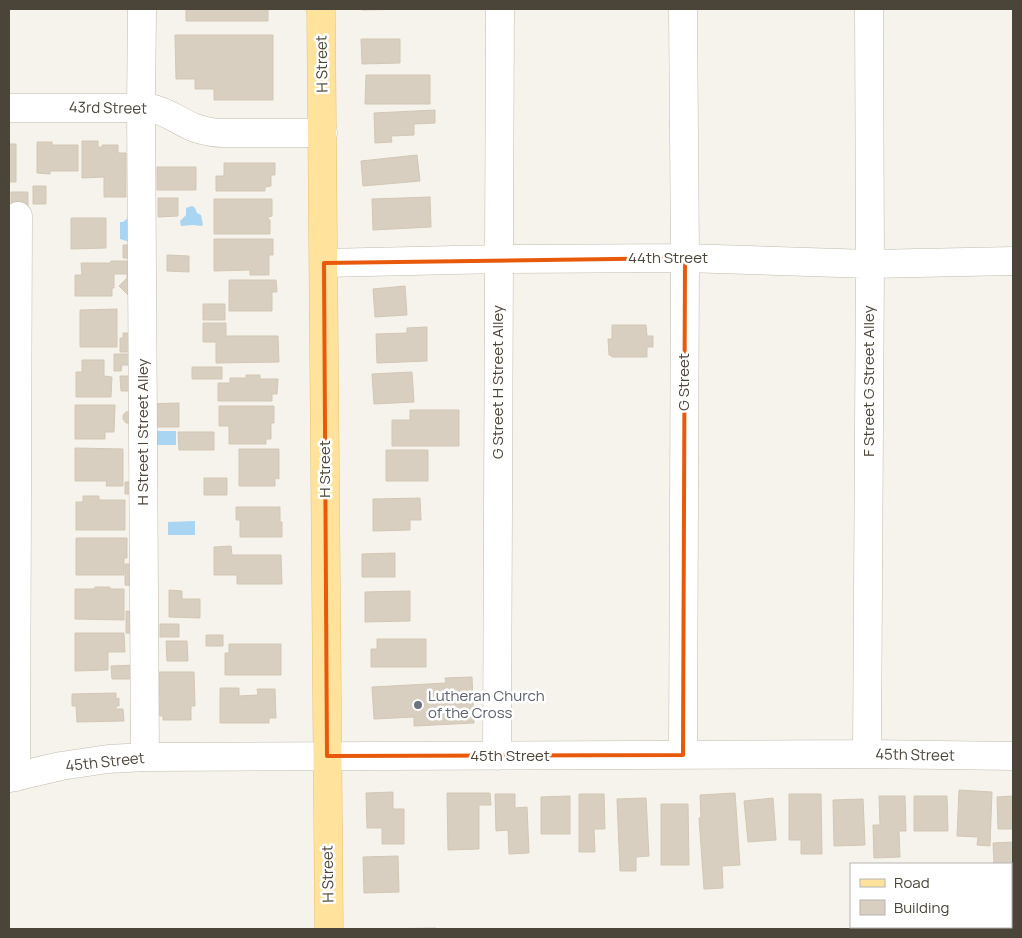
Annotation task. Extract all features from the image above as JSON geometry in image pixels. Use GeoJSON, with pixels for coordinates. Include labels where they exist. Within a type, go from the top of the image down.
{"type":"FeatureCollection","features":[{"type":"Feature","properties":{"kind":"main road","name":"H Street"},"geometry":{"type":"LineString","coordinates":[[322,9],[328,929]]}},
{"type":"Feature","properties":{"kind":"street","name":"H Street I Street Alley"},"geometry":{"type":"LineString","coordinates":[[142,9],[145,758]]}},
{"type":"Feature","properties":{"kind":"street","name":"G Street H Street Alley"},"geometry":{"type":"LineString","coordinates":[[497,756],[500,9]]}},
{"type":"Feature","properties":{"kind":"street","name":"G Street"},"geometry":{"type":"LineString","coordinates":[[683,9],[683,755]]}},
{"type":"Feature","properties":{"kind":"street","name":"F Street G Street Alley"},"geometry":{"type":"LineString","coordinates":[[867,754],[870,264],[869,9]]}},
{"type":"Feature","properties":{"kind":"street","name":"43rd Street"},"geometry":{"type":"LineString","coordinates":[[9,108],[141,107],[164,111],[193,127],[223,134],[323,134]]}},
{"type":"Feature","properties":{"kind":"street"},"geometry":{"type":"LineString","coordinates":[[13,778],[13,326],[18,216]]}},
{"type":"Feature","properties":{"kind":"street","name":"44th Street"},"geometry":{"type":"LineString","coordinates":[[324,264],[499,259],[684,258],[870,264],[1013,260]]}},
{"type":"Feature","properties":{"kind":"street","name":"45th Street"},"geometry":{"type":"LineString","coordinates":[[13,778],[62,766],[99,760],[145,758],[867,754],[1013,756]]}},
{"type":"Feature","properties":{"kind":"highlighted area"},"geometry":{"type":"Polygon","coordinates":[[[685,258],[683,755],[327,756],[324,263],[685,258]]]}},
{"type":"Feature","properties":{"kind":"water"},"geometry":{"type":"Polygon","coordinates":[[[192,206],[201,215],[203,225],[181,226],[180,221],[186,215],[186,208],[192,206]]]}},
{"type":"Feature","properties":{"kind":"water"},"geometry":{"type":"Polygon","coordinates":[[[128,218],[130,242],[120,239],[120,222],[128,218]]]}},
{"type":"Feature","properties":{"kind":"water"},"geometry":{"type":"Polygon","coordinates":[[[151,431],[176,431],[176,445],[151,445],[151,431]]]}},
{"type":"Feature","properties":{"kind":"water"},"geometry":{"type":"Polygon","coordinates":[[[195,521],[195,535],[168,535],[168,522],[195,521]]]}},
{"type":"Feature","properties":{"kind":"building"},"geometry":{"type":"Polygon","coordinates":[[[186,9],[268,9],[268,21],[186,21],[186,9]]]}},
{"type":"Feature","properties":{"kind":"building"},"geometry":{"type":"Polygon","coordinates":[[[362,9],[406,9],[362,10],[362,9]]]}},
{"type":"Feature","properties":{"kind":"building"},"geometry":{"type":"Polygon","coordinates":[[[175,35],[273,35],[273,100],[214,100],[214,89],[195,89],[195,79],[176,79],[175,35]]]}},
{"type":"Feature","properties":{"kind":"building"},"geometry":{"type":"Polygon","coordinates":[[[361,39],[400,39],[400,63],[362,64],[361,39]]]}},
{"type":"Feature","properties":{"kind":"building"},"geometry":{"type":"Polygon","coordinates":[[[366,75],[430,75],[430,104],[365,104],[366,75]]]}},
{"type":"Feature","properties":{"kind":"building"},"geometry":{"type":"Polygon","coordinates":[[[435,110],[435,123],[414,124],[414,135],[391,136],[392,142],[375,143],[374,113],[435,110]]]}},
{"type":"Feature","properties":{"kind":"building"},"geometry":{"type":"Polygon","coordinates":[[[82,141],[98,141],[98,147],[103,147],[102,145],[118,145],[118,153],[126,153],[126,197],[104,197],[104,177],[82,178],[82,141]]]}},
{"type":"Feature","properties":{"kind":"building"},"geometry":{"type":"Polygon","coordinates":[[[37,142],[52,142],[52,145],[78,145],[78,171],[50,171],[50,174],[37,173],[37,142]]]}},
{"type":"Feature","properties":{"kind":"building"},"geometry":{"type":"Polygon","coordinates":[[[9,144],[16,144],[16,182],[9,182],[9,144]]]}},
{"type":"Feature","properties":{"kind":"building"},"geometry":{"type":"Polygon","coordinates":[[[417,155],[420,181],[363,186],[361,161],[417,155]]]}},
{"type":"Feature","properties":{"kind":"building"},"geometry":{"type":"Polygon","coordinates":[[[224,163],[275,163],[275,175],[271,175],[271,186],[265,187],[265,191],[216,191],[216,176],[224,176],[224,163]]]}},
{"type":"Feature","properties":{"kind":"building"},"geometry":{"type":"Polygon","coordinates":[[[157,167],[196,167],[196,190],[157,190],[157,167]]]}},
{"type":"Feature","properties":{"kind":"building"},"geometry":{"type":"Polygon","coordinates":[[[33,186],[46,186],[46,204],[33,204],[33,186]]]}},
{"type":"Feature","properties":{"kind":"building"},"geometry":{"type":"Polygon","coordinates":[[[11,192],[28,192],[28,210],[11,210],[11,192]]]}},
{"type":"Feature","properties":{"kind":"building"},"geometry":{"type":"Polygon","coordinates":[[[430,197],[431,227],[373,230],[372,199],[430,197]]]}},
{"type":"Feature","properties":{"kind":"building"},"geometry":{"type":"Polygon","coordinates":[[[158,198],[178,198],[178,216],[158,217],[158,198]]]}},
{"type":"Feature","properties":{"kind":"building"},"geometry":{"type":"Polygon","coordinates":[[[214,199],[272,199],[272,216],[268,217],[270,220],[270,234],[214,234],[214,199]]]}},
{"type":"Feature","properties":{"kind":"building"},"geometry":{"type":"Polygon","coordinates":[[[71,218],[106,218],[106,248],[71,249],[71,218]]]}},
{"type":"Feature","properties":{"kind":"building"},"geometry":{"type":"Polygon","coordinates":[[[214,239],[273,239],[273,255],[269,255],[269,275],[250,275],[250,270],[214,271],[214,239]]]}},
{"type":"Feature","properties":{"kind":"building"},"geometry":{"type":"Polygon","coordinates":[[[123,245],[140,245],[140,258],[123,258],[123,245]]]}},
{"type":"Feature","properties":{"kind":"building"},"geometry":{"type":"Polygon","coordinates":[[[167,255],[189,256],[189,272],[167,271],[167,255]]]}},
{"type":"Feature","properties":{"kind":"building"},"geometry":{"type":"Polygon","coordinates":[[[111,261],[145,261],[131,298],[119,286],[127,278],[127,274],[114,274],[112,296],[75,296],[75,275],[82,275],[81,263],[110,263],[111,261]]]}},
{"type":"Feature","properties":{"kind":"building"},"geometry":{"type":"Polygon","coordinates":[[[229,280],[276,280],[277,292],[272,292],[272,311],[229,311],[229,280]]]}},
{"type":"Feature","properties":{"kind":"building"},"geometry":{"type":"Polygon","coordinates":[[[405,286],[407,315],[375,317],[373,289],[405,286]]]}},
{"type":"Feature","properties":{"kind":"building"},"geometry":{"type":"Polygon","coordinates":[[[203,304],[225,304],[225,320],[203,320],[203,304]]]}},
{"type":"Feature","properties":{"kind":"building"},"geometry":{"type":"Polygon","coordinates":[[[117,309],[117,347],[80,347],[80,310],[117,309]]]}},
{"type":"Feature","properties":{"kind":"building"},"geometry":{"type":"Polygon","coordinates":[[[203,323],[226,323],[226,336],[278,336],[279,362],[216,363],[216,342],[203,342],[203,323]]]}},
{"type":"Feature","properties":{"kind":"building"},"geometry":{"type":"Polygon","coordinates":[[[612,325],[646,325],[647,336],[653,336],[653,347],[647,347],[647,357],[612,357],[609,355],[608,339],[612,339],[612,325]]]}},
{"type":"Feature","properties":{"kind":"building"},"geometry":{"type":"Polygon","coordinates":[[[427,327],[427,361],[377,363],[376,334],[407,333],[407,328],[427,327]]]}},
{"type":"Feature","properties":{"kind":"building"},"geometry":{"type":"Polygon","coordinates":[[[123,333],[140,333],[142,352],[120,352],[120,338],[123,338],[123,333]]]}},
{"type":"Feature","properties":{"kind":"building"},"geometry":{"type":"Polygon","coordinates":[[[114,354],[131,354],[130,365],[122,365],[121,371],[114,371],[114,354]]]}},
{"type":"Feature","properties":{"kind":"building"},"geometry":{"type":"Polygon","coordinates":[[[82,360],[104,360],[104,376],[112,377],[111,397],[76,397],[76,372],[82,372],[82,360]]]}},
{"type":"Feature","properties":{"kind":"building"},"geometry":{"type":"Polygon","coordinates":[[[192,367],[222,367],[222,379],[192,379],[192,367]]]}},
{"type":"Feature","properties":{"kind":"building"},"geometry":{"type":"Polygon","coordinates":[[[412,372],[414,402],[374,404],[372,374],[412,372]]]}},
{"type":"Feature","properties":{"kind":"building"},"geometry":{"type":"Polygon","coordinates":[[[246,375],[260,375],[260,379],[278,379],[277,394],[272,394],[272,401],[218,401],[218,383],[230,383],[230,378],[246,378],[246,375]]]}},
{"type":"Feature","properties":{"kind":"building"},"geometry":{"type":"Polygon","coordinates":[[[120,376],[131,376],[131,391],[121,391],[120,376]]]}},
{"type":"Feature","properties":{"kind":"building"},"geometry":{"type":"Polygon","coordinates":[[[179,403],[179,427],[145,427],[145,404],[179,403]]]}},
{"type":"Feature","properties":{"kind":"building"},"geometry":{"type":"Polygon","coordinates":[[[75,405],[115,405],[114,432],[105,432],[105,439],[75,439],[75,405]]]}},
{"type":"Feature","properties":{"kind":"building"},"geometry":{"type":"Polygon","coordinates":[[[219,406],[274,406],[274,423],[271,423],[271,439],[266,439],[266,444],[229,444],[229,426],[219,426],[219,406]]]}},
{"type":"Feature","properties":{"kind":"building"},"geometry":{"type":"Polygon","coordinates":[[[410,410],[459,410],[459,446],[392,446],[392,420],[410,420],[410,410]]]}},
{"type":"Feature","properties":{"kind":"building"},"geometry":{"type":"Polygon","coordinates":[[[131,411],[131,423],[126,423],[123,415],[131,411]]]}},
{"type":"Feature","properties":{"kind":"building"},"geometry":{"type":"Polygon","coordinates":[[[178,432],[214,432],[214,450],[179,450],[178,432]]]}},
{"type":"Feature","properties":{"kind":"building"},"geometry":{"type":"Polygon","coordinates":[[[75,448],[123,449],[123,486],[106,486],[107,481],[75,481],[75,448]]]}},
{"type":"Feature","properties":{"kind":"building"},"geometry":{"type":"Polygon","coordinates":[[[239,449],[279,449],[279,479],[275,478],[275,486],[239,486],[239,449]]]}},
{"type":"Feature","properties":{"kind":"building"},"geometry":{"type":"Polygon","coordinates":[[[386,450],[428,450],[428,481],[386,481],[386,450]]]}},
{"type":"Feature","properties":{"kind":"building"},"geometry":{"type":"Polygon","coordinates":[[[204,478],[227,478],[227,495],[204,495],[204,478]]]}},
{"type":"Feature","properties":{"kind":"building"},"geometry":{"type":"Polygon","coordinates":[[[142,481],[142,494],[125,494],[125,482],[142,481]]]}},
{"type":"Feature","properties":{"kind":"building"},"geometry":{"type":"Polygon","coordinates":[[[83,496],[99,496],[99,500],[125,500],[125,530],[76,530],[76,502],[83,502],[83,496]]]}},
{"type":"Feature","properties":{"kind":"building"},"geometry":{"type":"Polygon","coordinates":[[[420,498],[421,520],[410,520],[410,530],[373,531],[373,499],[420,498]]]}},
{"type":"Feature","properties":{"kind":"building"},"geometry":{"type":"Polygon","coordinates":[[[236,507],[280,507],[282,537],[240,537],[240,520],[236,520],[236,507]]]}},
{"type":"Feature","properties":{"kind":"building"},"geometry":{"type":"Polygon","coordinates":[[[76,538],[127,538],[127,558],[124,558],[124,575],[76,575],[76,538]]]}},
{"type":"Feature","properties":{"kind":"building"},"geometry":{"type":"Polygon","coordinates":[[[231,546],[232,555],[281,555],[282,584],[237,584],[237,575],[214,575],[214,547],[231,546]]]}},
{"type":"Feature","properties":{"kind":"building"},"geometry":{"type":"Polygon","coordinates":[[[395,553],[395,577],[362,577],[362,554],[395,553]]]}},
{"type":"Feature","properties":{"kind":"building"},"geometry":{"type":"Polygon","coordinates":[[[125,564],[143,564],[143,586],[125,585],[125,564]]]}},
{"type":"Feature","properties":{"kind":"building"},"geometry":{"type":"Polygon","coordinates":[[[95,587],[124,589],[124,620],[75,619],[75,589],[95,589],[95,587]]]}},
{"type":"Feature","properties":{"kind":"building"},"geometry":{"type":"Polygon","coordinates":[[[169,590],[182,591],[182,599],[200,599],[200,618],[169,617],[169,590]]]}},
{"type":"Feature","properties":{"kind":"building"},"geometry":{"type":"Polygon","coordinates":[[[410,591],[410,621],[365,622],[365,592],[410,591]]]}},
{"type":"Feature","properties":{"kind":"building"},"geometry":{"type":"Polygon","coordinates":[[[126,611],[144,612],[144,634],[126,633],[126,611]]]}},
{"type":"Feature","properties":{"kind":"building"},"geometry":{"type":"Polygon","coordinates":[[[160,624],[179,624],[179,637],[160,637],[160,624]]]}},
{"type":"Feature","properties":{"kind":"building"},"geometry":{"type":"Polygon","coordinates":[[[75,633],[124,633],[125,652],[108,652],[108,670],[75,671],[75,633]]]}},
{"type":"Feature","properties":{"kind":"building"},"geometry":{"type":"Polygon","coordinates":[[[206,635],[223,635],[223,646],[206,646],[206,635]]]}},
{"type":"Feature","properties":{"kind":"building"},"geometry":{"type":"Polygon","coordinates":[[[377,639],[426,639],[426,667],[371,667],[371,649],[377,649],[377,639]]]}},
{"type":"Feature","properties":{"kind":"building"},"geometry":{"type":"Polygon","coordinates":[[[166,641],[187,641],[188,661],[167,661],[166,641]]]}},
{"type":"Feature","properties":{"kind":"building"},"geometry":{"type":"Polygon","coordinates":[[[229,644],[281,644],[281,675],[225,675],[225,653],[229,653],[229,644]]]}},
{"type":"Feature","properties":{"kind":"building"},"geometry":{"type":"Polygon","coordinates":[[[135,665],[134,679],[112,679],[111,666],[135,665]]]}},
{"type":"Feature","properties":{"kind":"building"},"geometry":{"type":"Polygon","coordinates":[[[159,672],[194,672],[195,706],[191,706],[191,720],[163,720],[163,716],[153,715],[153,697],[159,697],[159,672]]]}},
{"type":"Feature","properties":{"kind":"building"},"geometry":{"type":"Polygon","coordinates":[[[472,677],[474,723],[414,726],[414,717],[374,719],[372,687],[446,683],[445,678],[472,677]]]}},
{"type":"Feature","properties":{"kind":"building"},"geometry":{"type":"Polygon","coordinates":[[[220,688],[239,688],[239,696],[258,695],[257,689],[275,689],[276,718],[269,718],[269,723],[220,723],[220,688]]]}},
{"type":"Feature","properties":{"kind":"building"},"geometry":{"type":"Polygon","coordinates":[[[116,693],[116,699],[119,698],[119,706],[116,706],[116,709],[123,709],[124,721],[77,722],[76,706],[72,706],[72,694],[116,693]]]}},
{"type":"Feature","properties":{"kind":"building"},"geometry":{"type":"Polygon","coordinates":[[[959,790],[992,792],[990,846],[977,845],[978,837],[957,836],[959,790]]]}},
{"type":"Feature","properties":{"kind":"building"},"geometry":{"type":"Polygon","coordinates":[[[393,792],[393,809],[404,809],[404,844],[382,844],[382,828],[367,828],[366,793],[393,792]]]}},
{"type":"Feature","properties":{"kind":"building"},"geometry":{"type":"Polygon","coordinates":[[[447,793],[490,793],[491,805],[479,805],[479,849],[448,850],[447,793]]]}},
{"type":"Feature","properties":{"kind":"building"},"geometry":{"type":"Polygon","coordinates":[[[735,793],[740,865],[722,866],[723,888],[704,889],[699,818],[701,817],[700,795],[735,793]]]}},
{"type":"Feature","properties":{"kind":"building"},"geometry":{"type":"Polygon","coordinates":[[[495,794],[515,794],[515,808],[527,807],[529,853],[509,854],[508,830],[496,831],[495,794]]]}},
{"type":"Feature","properties":{"kind":"building"},"geometry":{"type":"Polygon","coordinates":[[[579,794],[604,794],[605,829],[594,829],[595,852],[579,852],[579,794]]]}},
{"type":"Feature","properties":{"kind":"building"},"geometry":{"type":"Polygon","coordinates":[[[789,794],[821,794],[822,854],[801,854],[801,840],[789,840],[789,794]]]}},
{"type":"Feature","properties":{"kind":"building"},"geometry":{"type":"Polygon","coordinates":[[[570,796],[570,834],[541,834],[541,797],[570,796]]]}},
{"type":"Feature","properties":{"kind":"building"},"geometry":{"type":"Polygon","coordinates":[[[879,796],[905,796],[906,831],[899,831],[900,857],[874,858],[873,825],[880,825],[879,796]]]}},
{"type":"Feature","properties":{"kind":"building"},"geometry":{"type":"Polygon","coordinates":[[[914,796],[947,796],[948,831],[914,831],[914,796]]]}},
{"type":"Feature","properties":{"kind":"building"},"geometry":{"type":"Polygon","coordinates":[[[1013,796],[1013,829],[998,829],[997,797],[1013,796]]]}},
{"type":"Feature","properties":{"kind":"building"},"geometry":{"type":"Polygon","coordinates":[[[646,798],[649,856],[636,857],[636,871],[620,871],[617,799],[646,798]]]}},
{"type":"Feature","properties":{"kind":"building"},"geometry":{"type":"Polygon","coordinates":[[[773,798],[776,840],[748,842],[744,801],[773,798]]]}},
{"type":"Feature","properties":{"kind":"building"},"geometry":{"type":"Polygon","coordinates":[[[863,799],[865,845],[834,846],[833,800],[863,799]]]}},
{"type":"Feature","properties":{"kind":"building"},"geometry":{"type":"Polygon","coordinates":[[[661,804],[688,804],[689,865],[661,865],[661,804]]]}},
{"type":"Feature","properties":{"kind":"building"},"geometry":{"type":"Polygon","coordinates":[[[1013,842],[1013,903],[1012,863],[994,863],[993,843],[1013,842]]]}},
{"type":"Feature","properties":{"kind":"building"},"geometry":{"type":"Polygon","coordinates":[[[398,856],[399,892],[364,893],[363,857],[398,856]]]}},
{"type":"Feature","properties":{"kind":"building"},"geometry":{"type":"Polygon","coordinates":[[[436,928],[436,929],[376,929],[436,928]]]}},
{"type":"Feature","properties":{"kind":"place","name":"Lutheran Church of the Cross"},"geometry":{"type":"Point","coordinates":[418,705]}}]}
